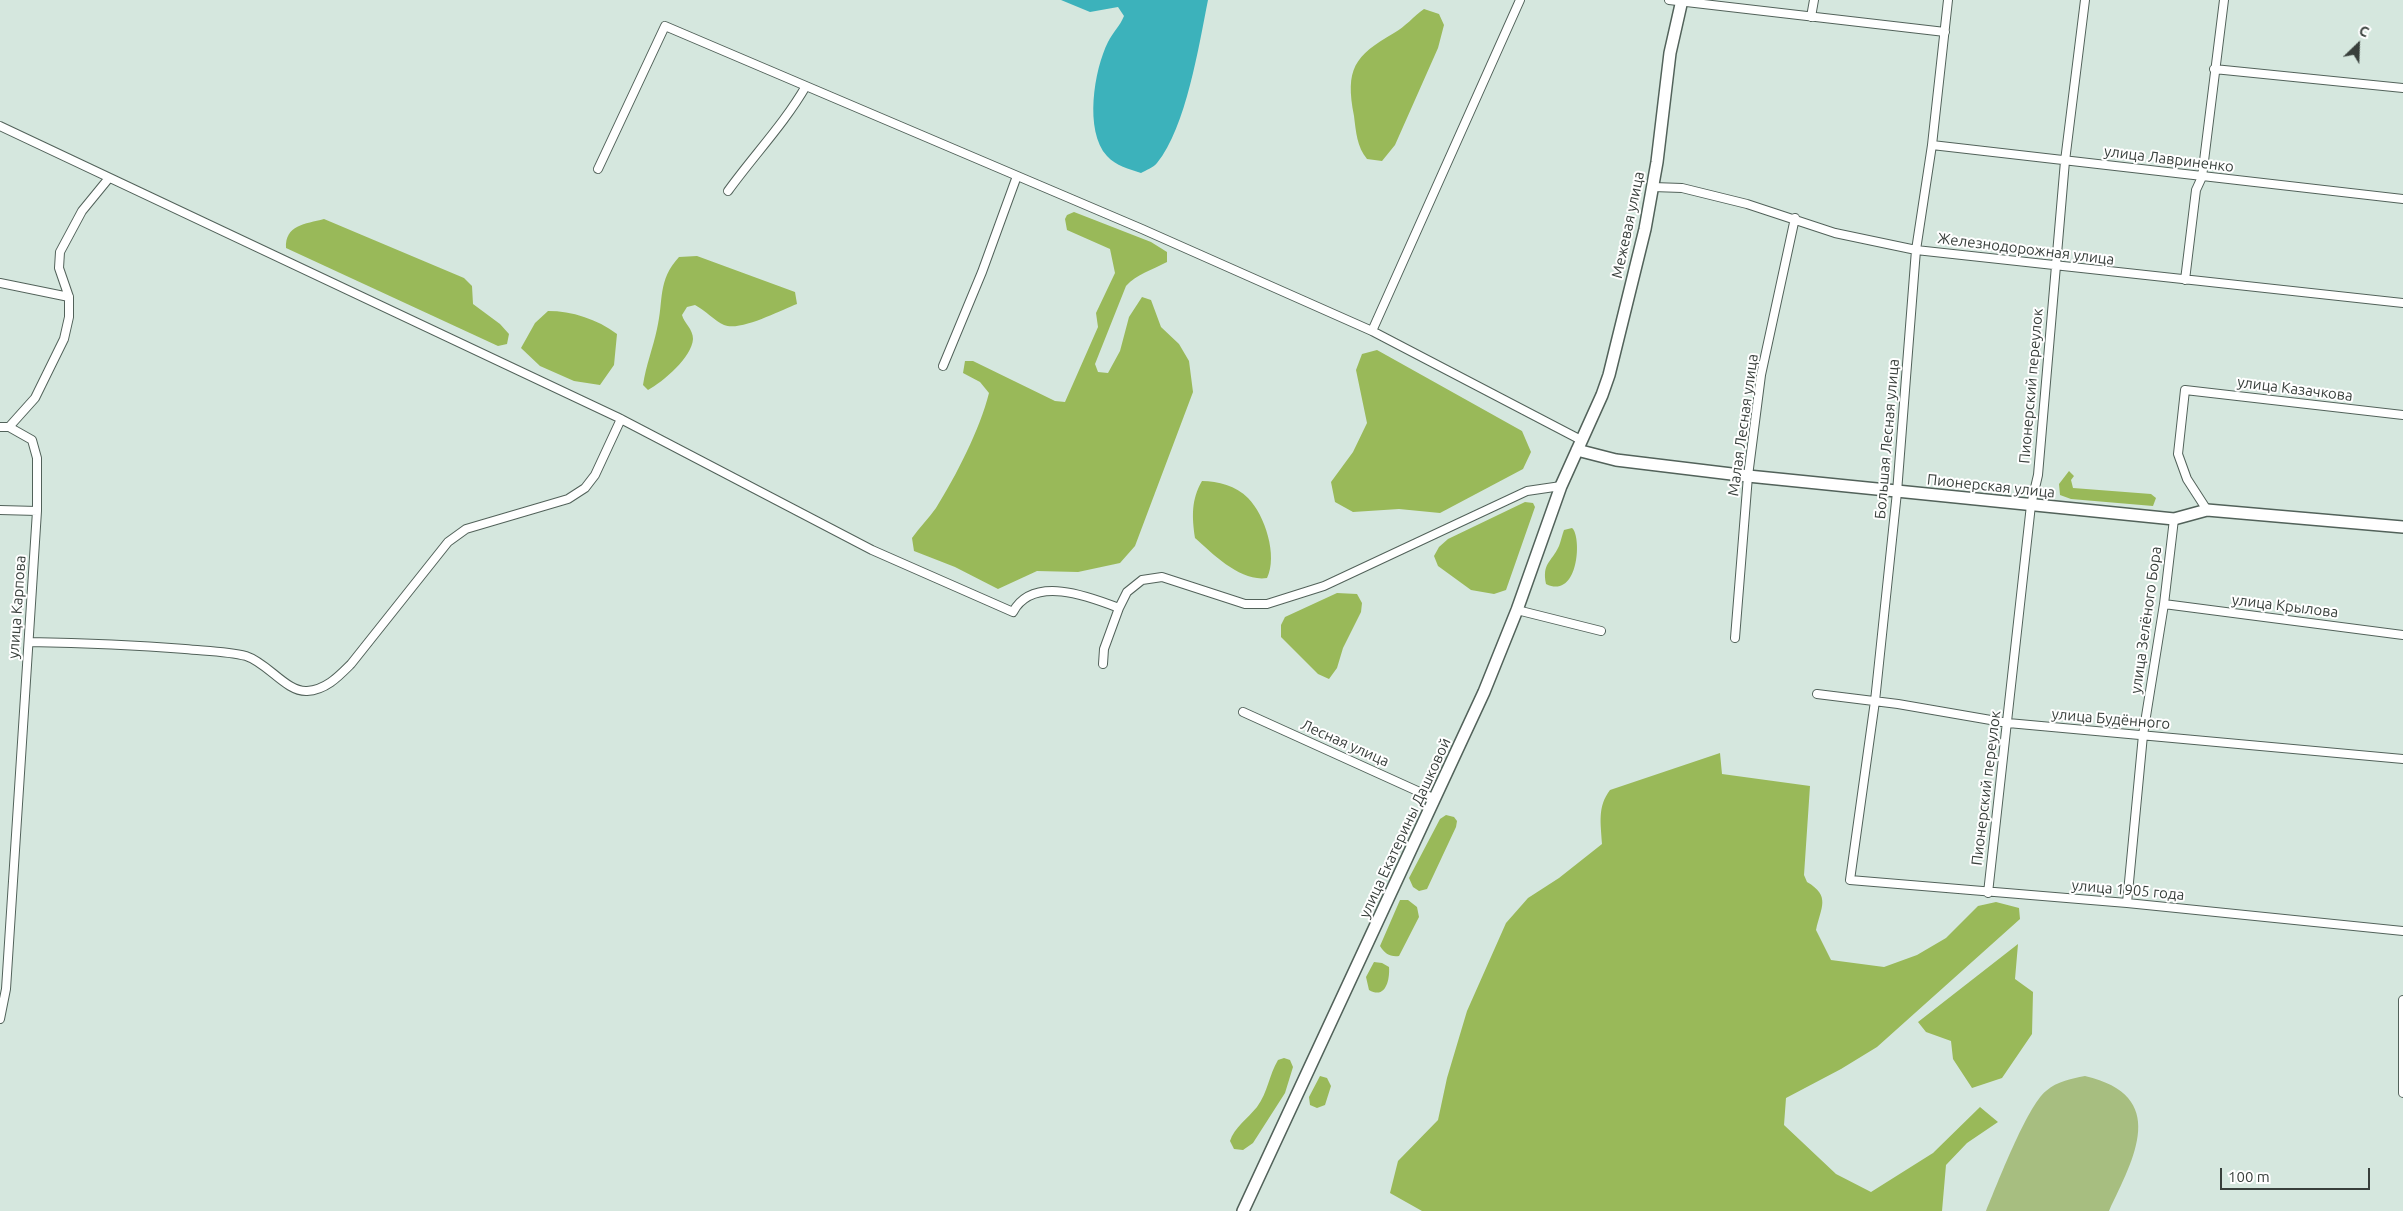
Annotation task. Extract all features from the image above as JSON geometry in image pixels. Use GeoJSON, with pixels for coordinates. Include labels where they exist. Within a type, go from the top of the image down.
{"type":"FeatureCollection","features":[{"type":"Feature","properties":{"kind":"street"},"geometry":{"type":"LineString","coordinates":[[1372,331],[1520,0]]}},
{"type":"Feature","properties":{"kind":"street"},"geometry":{"type":"LineString","coordinates":[[1669,0],[1945,32]]}},
{"type":"Feature","properties":{"kind":"street"},"geometry":{"type":"LineString","coordinates":[[1811,17],[1814,0]]}},
{"type":"Feature","properties":{"kind":"street","name":"Большая Лесная улица"},"geometry":{"type":"LineString","coordinates":[[1850,880],[1875,702],[1896,492],[1916,250],[1932,145],[1948,0]]}},
{"type":"Feature","properties":{"kind":"street","name":"Пионерский переулок"},"geometry":{"type":"LineString","coordinates":[[1988,893],[2031,505],[2038,475],[2065,160],[2085,0]]}},
{"type":"Feature","properties":{"kind":"street"},"geometry":{"type":"LineString","coordinates":[[2185,280],[2196,190],[2202,177],[2224,0]]}},
{"type":"Feature","properties":{"kind":"street","name":"Межевая улица"},"geometry":{"type":"LineString","coordinates":[[1579,445],[1609,375],[1645,229],[1653,187],[1670,53],[1682,1]]}},
{"type":"Feature","properties":{"kind":"street"},"geometry":{"type":"LineString","coordinates":[[598,169],[665,26],[1142,229],[1372,331],[1579,445]]}},
{"type":"Feature","properties":{"kind":"street"},"geometry":{"type":"LineString","coordinates":[[2214,69],[2403,88]]}},
{"type":"Feature","properties":{"kind":"street"},"geometry":{"type":"LineString","coordinates":[[728,191],[767,139],[776,132],[806,86]]}},
{"type":"Feature","properties":{"kind":"street"},"geometry":{"type":"LineString","coordinates":[[0,126],[621,419],[872,550],[1013,612],[1019,601],[1035,593],[1054,592],[1086,596],[1119,608]]}},
{"type":"Feature","properties":{"kind":"street","name":"улица Лавриненко"},"geometry":{"type":"LineString","coordinates":[[1932,145],[2403,199]]}},
{"type":"Feature","properties":{"kind":"street"},"geometry":{"type":"LineString","coordinates":[[943,366],[982,272],[1017,176]]}},
{"type":"Feature","properties":{"kind":"street"},"geometry":{"type":"LineString","coordinates":[[9,428],[34,398],[64,339],[70,317],[69,297],[60,274],[60,252],[82,210],[109,178]]}},
{"type":"Feature","properties":{"kind":"street","name":"Железнодорожная улица"},"geometry":{"type":"LineString","coordinates":[[1653,187],[1682,188],[1795,218],[1835,233],[1916,250],[2055,267],[2403,303]]}},
{"type":"Feature","properties":{"kind":"street","name":"Малая Лесная улица"},"geometry":{"type":"LineString","coordinates":[[1735,638],[1748,476],[1761,375],[1795,218]]}},
{"type":"Feature","properties":{"kind":"street"},"geometry":{"type":"LineString","coordinates":[[0,283],[69,297]]}},
{"type":"Feature","properties":{"kind":"street","name":"улица Казачкова"},"geometry":{"type":"LineString","coordinates":[[2207,510],[2187,479],[2178,454],[2185,390],[2403,415]]}},
{"type":"Feature","properties":{"kind":"street"},"geometry":{"type":"LineString","coordinates":[[29,642],[139,645],[238,654],[258,660],[283,682],[294,688],[305,692],[319,690],[335,680],[351,664],[448,542],[466,529],[568,499],[585,488],[595,475],[621,419]]}},
{"type":"Feature","properties":{"kind":"street","name":"улица Карпова"},"geometry":{"type":"LineString","coordinates":[[0,427],[9,428],[32,440],[37,458],[37,511],[29,642],[6,989],[0,1019]]}},
{"type":"Feature","properties":{"kind":"street","name":"Пионерская улица"},"geometry":{"type":"LineString","coordinates":[[1579,445],[1616,460],[1896,492],[2174,519],[2207,510],[2403,527]]}},
{"type":"Feature","properties":{"kind":"street","name":"улица Екатерины Дашковой"},"geometry":{"type":"LineString","coordinates":[[1244,1211],[1484,692],[1517,610],[1561,486],[1579,445]]}},
{"type":"Feature","properties":{"kind":"street"},"geometry":{"type":"LineString","coordinates":[[1103,664],[1104,649],[1119,608],[1127,592],[1142,580],[1162,577],[1245,604],[1267,604],[1324,586],[1528,491],[1561,486]]}},
{"type":"Feature","properties":{"kind":"street"},"geometry":{"type":"LineString","coordinates":[[0,510],[37,511]]}},
{"type":"Feature","properties":{"kind":"street","name":"улица Зелёного Бора"},"geometry":{"type":"LineString","coordinates":[[2127,903],[2143,736],[2164,604],[2174,519]]}},
{"type":"Feature","properties":{"kind":"street","name":"улица Крылова"},"geometry":{"type":"LineString","coordinates":[[2164,604],[2403,635]]}},
{"type":"Feature","properties":{"kind":"street"},"geometry":{"type":"LineString","coordinates":[[1517,610],[1601,630]]}},
{"type":"Feature","properties":{"kind":"street","name":"улица Будённого"},"geometry":{"type":"LineString","coordinates":[[1817,694],[2008,723],[2403,759]]}},
{"type":"Feature","properties":{"kind":"street","name":"Лесная улица"},"geometry":{"type":"LineString","coordinates":[[1244,712],[1436,799]]}},
{"type":"Feature","properties":{"kind":"street","name":"улица 1905 года"},"geometry":{"type":"LineString","coordinates":[[1850,880],[1988,893],[2127,903],[2403,931]]}},
{"type":"Feature","properties":{"kind":"street"},"geometry":{"type":"LineString","coordinates":[[2403,1000],[2403,1093]]}},
{"type":"Feature","properties":{"kind":"green space"},"geometry":{"type":"Polygon","coordinates":[[[1424,9],[1439,14],[1444,25],[1438,48],[1395,145],[1382,161],[1367,159],[1358,139],[1351,100],[1352,75],[1361,57],[1380,41],[1402,28],[1424,9]]]}},
{"type":"Feature","properties":{"kind":"green space"},"geometry":{"type":"Polygon","coordinates":[[[1074,212],[1151,242],[1167,252],[1167,262],[1140,275],[1126,286],[1095,364],[1098,372],[1108,373],[1120,351],[1129,317],[1142,297],[1151,300],[1161,327],[1179,344],[1189,361],[1193,392],[1135,546],[1120,563],[1078,572],[1037,571],[998,589],[955,567],[914,551],[912,538],[936,508],[951,482],[974,437],[985,407],[989,393],[980,382],[963,373],[965,361],[973,361],[1055,401],[1065,402],[1098,327],[1096,313],[1115,273],[1110,249],[1067,230],[1065,219],[1067,215],[1074,212]]]}},
{"type":"Feature","properties":{"kind":"green space"},"geometry":{"type":"Polygon","coordinates":[[[324,219],[464,278],[472,286],[473,304],[500,324],[509,334],[507,344],[498,346],[286,248],[289,234],[293,230],[303,224],[324,219]]]}},
{"type":"Feature","properties":{"kind":"green space"},"geometry":{"type":"Polygon","coordinates":[[[697,256],[795,292],[797,304],[740,326],[724,325],[695,305],[687,307],[682,315],[693,335],[688,353],[676,368],[648,390],[643,385],[657,329],[662,291],[667,274],[679,257],[697,256]]]}},
{"type":"Feature","properties":{"kind":"green space"},"geometry":{"type":"Polygon","coordinates":[[[548,311],[566,312],[584,317],[601,324],[617,334],[614,365],[600,385],[574,381],[540,366],[521,348],[535,323],[548,311]]]}},
{"type":"Feature","properties":{"kind":"green space"},"geometry":{"type":"Polygon","coordinates":[[[1377,350],[1522,431],[1531,452],[1523,469],[1440,513],[1399,509],[1353,512],[1335,502],[1331,482],[1353,452],[1367,423],[1356,370],[1362,354],[1377,350]]]}},
{"type":"Feature","properties":{"kind":"green space"},"geometry":{"type":"Polygon","coordinates":[[[2069,471],[2074,476],[2071,480],[2073,488],[2151,494],[2156,498],[2153,506],[2071,499],[2060,495],[2059,484],[2069,471]]]}},
{"type":"Feature","properties":{"kind":"green space"},"geometry":{"type":"Polygon","coordinates":[[[1202,481],[1220,483],[1232,487],[1248,498],[1254,505],[1268,536],[1271,559],[1267,578],[1247,576],[1238,572],[1219,559],[1195,538],[1193,509],[1198,488],[1202,481]]]}},
{"type":"Feature","properties":{"kind":"green space"},"geometry":{"type":"Polygon","coordinates":[[[1525,502],[1533,503],[1535,507],[1506,590],[1494,594],[1471,590],[1438,566],[1434,556],[1439,547],[1448,539],[1525,502]]]}},
{"type":"Feature","properties":{"kind":"green space"},"geometry":{"type":"Polygon","coordinates":[[[1572,528],[1577,542],[1577,553],[1571,575],[1565,583],[1557,587],[1546,584],[1546,567],[1559,546],[1564,530],[1572,528]]]}},
{"type":"Feature","properties":{"kind":"green space"},"geometry":{"type":"Polygon","coordinates":[[[1337,593],[1357,594],[1362,603],[1361,612],[1343,648],[1337,668],[1329,679],[1318,674],[1281,637],[1281,625],[1285,617],[1337,593]]]}},
{"type":"Feature","properties":{"kind":"green space"},"geometry":{"type":"Polygon","coordinates":[[[1720,753],[1722,774],[1810,786],[1804,875],[1807,882],[1822,897],[1822,908],[1816,930],[1831,960],[1884,967],[1917,955],[1946,938],[1978,906],[1996,902],[2019,908],[2020,919],[1877,1047],[1841,1069],[1786,1098],[1784,1125],[1836,1174],[1871,1192],[1933,1153],[1980,1107],[1998,1122],[1967,1143],[1946,1165],[1942,1211],[1422,1211],[1390,1193],[1398,1161],[1438,1120],[1447,1078],[1467,1011],[1506,923],[1528,898],[1559,878],[1602,844],[1601,809],[1610,790],[1720,753]]]}},
{"type":"Feature","properties":{"kind":"green space"},"geometry":{"type":"Polygon","coordinates":[[[1446,815],[1454,817],[1457,821],[1456,827],[1427,889],[1419,891],[1413,887],[1409,878],[1440,819],[1446,815]]]}},
{"type":"Feature","properties":{"kind":"green space"},"geometry":{"type":"Polygon","coordinates":[[[1400,900],[1408,900],[1417,907],[1419,917],[1399,956],[1393,956],[1386,953],[1380,946],[1400,900]]]}},
{"type":"Feature","properties":{"kind":"green space"},"geometry":{"type":"Polygon","coordinates":[[[2018,944],[2015,979],[2033,992],[2032,1034],[2002,1078],[1972,1088],[1953,1059],[1951,1041],[1926,1032],[1918,1022],[2018,944]]]}},
{"type":"Feature","properties":{"kind":"green space"},"geometry":{"type":"Polygon","coordinates":[[[1374,962],[1382,963],[1389,967],[1386,987],[1379,992],[1369,990],[1366,977],[1374,962]]]}},
{"type":"Feature","properties":{"kind":"green space"},"geometry":{"type":"Polygon","coordinates":[[[1284,1058],[1290,1060],[1293,1067],[1285,1093],[1253,1143],[1243,1150],[1234,1149],[1230,1141],[1232,1136],[1257,1107],[1278,1060],[1284,1058]]]}},
{"type":"Feature","properties":{"kind":"green space"},"geometry":{"type":"Polygon","coordinates":[[[1320,1076],[1327,1078],[1331,1086],[1325,1105],[1317,1108],[1310,1105],[1309,1097],[1320,1076]]]}},
{"type":"Feature","properties":{"kind":"green space"},"geometry":{"type":"Polygon","coordinates":[[[2085,1076],[2111,1085],[2128,1098],[2137,1114],[2138,1131],[2135,1150],[2109,1211],[1986,1211],[2013,1147],[2038,1099],[2055,1085],[2069,1079],[2085,1076]]]}},
{"type":"Feature","properties":{"kind":"water"},"geometry":{"type":"Polygon","coordinates":[[[1061,0],[1208,0],[1196,62],[1184,108],[1176,129],[1157,163],[1141,173],[1119,165],[1107,156],[1095,132],[1095,84],[1099,68],[1110,38],[1124,16],[1118,7],[1090,12],[1061,0]]]}}]}
